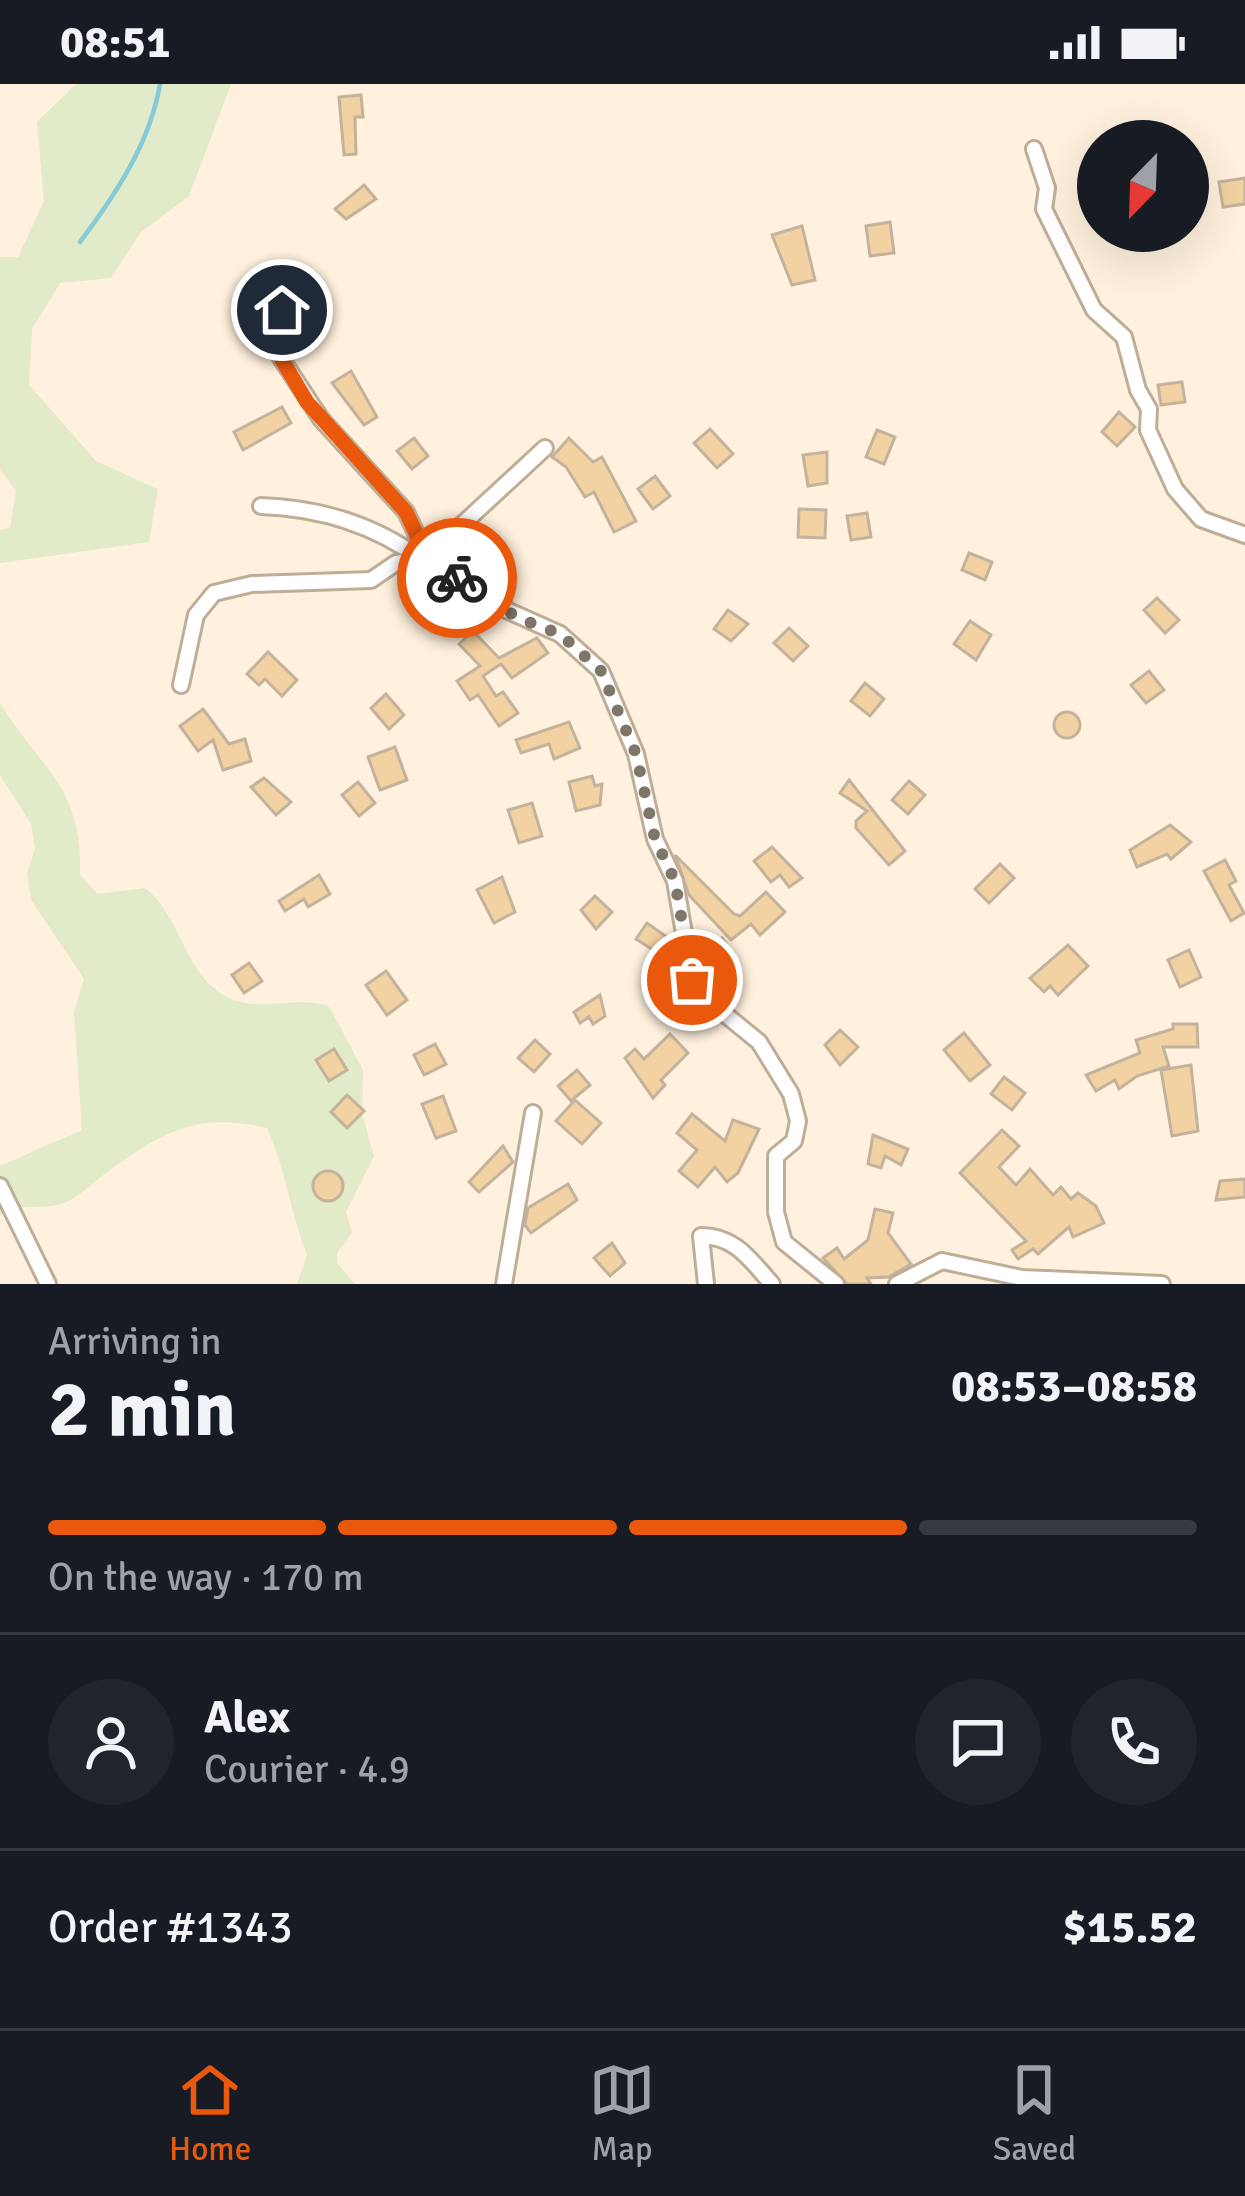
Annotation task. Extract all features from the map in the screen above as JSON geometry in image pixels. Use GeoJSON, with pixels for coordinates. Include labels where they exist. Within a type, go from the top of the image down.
{"type":"FeatureCollection","features":[{"type":"Feature","properties":{"kind":"street"},"geometry":{"type":"LineString","coordinates":[[1034,149],[1047,188],[1044,209],[1094,310],[1124,337],[1138,391],[1149,409],[1148,430],[1175,489],[1201,520],[1245,535]]}},
{"type":"Feature","properties":{"kind":"street"},"geometry":{"type":"LineString","coordinates":[[282,310],[281,358],[307,402],[406,512],[424,558]]}},
{"type":"Feature","properties":{"kind":"street"},"geometry":{"type":"LineString","coordinates":[[181,685],[196,615],[214,593],[252,584],[371,580],[396,563],[424,558],[545,448]]}},
{"type":"Feature","properties":{"kind":"street"},"geometry":{"type":"LineString","coordinates":[[261,506],[315,511],[382,530],[493,604],[560,634],[601,671],[636,754],[655,839],[675,881],[692,980],[704,997],[759,1042],[791,1094],[798,1121],[794,1141],[776,1156],[776,1212],[784,1242],[836,1284]]}},
{"type":"Feature","properties":{"kind":"street"},"geometry":{"type":"LineString","coordinates":[[503,1284],[533,1113]]}},
{"type":"Feature","properties":{"kind":"street"},"geometry":{"type":"LineString","coordinates":[[0,1186],[48,1284]]}},
{"type":"Feature","properties":{"kind":"street"},"geometry":{"type":"LineString","coordinates":[[706,1284],[701,1236],[718,1236],[744,1250],[772,1284]]}},
{"type":"Feature","properties":{"kind":"street"},"geometry":{"type":"LineString","coordinates":[[897,1284],[941,1261],[1022,1278],[1162,1284]]}},
{"type":"Feature","properties":{"kind":"green space"},"geometry":{"type":"Polygon","coordinates":[[[76,84],[231,84],[189,196],[140,233],[111,278],[60,283],[32,329],[29,385],[96,461],[158,489],[149,542],[0,563],[0,530],[10,528],[16,490],[0,470],[0,257],[18,257],[44,201],[37,122],[76,84]]]}},
{"type":"Feature","properties":{"kind":"green space"},"geometry":{"type":"Polygon","coordinates":[[[0,703],[67,800],[75,821],[80,875],[98,894],[145,888],[168,916],[206,980],[237,1001],[329,1006],[363,1070],[362,1113],[374,1156],[346,1212],[352,1233],[337,1253],[337,1263],[355,1284],[297,1284],[307,1255],[279,1161],[267,1128],[242,1123],[198,1124],[179,1130],[142,1148],[69,1201],[14,1209],[0,1216],[0,1166],[82,1130],[74,1012],[84,979],[31,900],[27,874],[35,848],[31,824],[0,775],[0,703]]]}},
{"type":"Feature","properties":{"kind":"building"},"geometry":{"type":"Polygon","coordinates":[[[361,95],[363,117],[355,117],[356,154],[344,155],[339,97],[361,95]]]}},
{"type":"Feature","properties":{"kind":"building"},"geometry":{"type":"Polygon","coordinates":[[[1245,178],[1245,204],[1223,207],[1219,182],[1245,178]]]}},
{"type":"Feature","properties":{"kind":"building"},"geometry":{"type":"Polygon","coordinates":[[[364,185],[376,199],[346,219],[335,209],[364,185]]]}},
{"type":"Feature","properties":{"kind":"building"},"geometry":{"type":"Polygon","coordinates":[[[890,222],[894,253],[870,256],[866,226],[890,222]]]}},
{"type":"Feature","properties":{"kind":"building"},"geometry":{"type":"Polygon","coordinates":[[[802,226],[815,280],[792,285],[772,235],[802,226]]]}},
{"type":"Feature","properties":{"kind":"building"},"geometry":{"type":"Polygon","coordinates":[[[351,371],[377,417],[364,425],[332,383],[351,371]]]}},
{"type":"Feature","properties":{"kind":"building"},"geometry":{"type":"Polygon","coordinates":[[[1182,382],[1185,402],[1161,405],[1158,385],[1182,382]]]}},
{"type":"Feature","properties":{"kind":"building"},"geometry":{"type":"Polygon","coordinates":[[[282,407],[291,423],[243,450],[234,432],[282,407]]]}},
{"type":"Feature","properties":{"kind":"building"},"geometry":{"type":"Polygon","coordinates":[[[1119,412],[1135,427],[1117,446],[1102,432],[1119,412]]]}},
{"type":"Feature","properties":{"kind":"building"},"geometry":{"type":"Polygon","coordinates":[[[710,429],[733,454],[717,468],[694,443],[710,429]]]}},
{"type":"Feature","properties":{"kind":"building"},"geometry":{"type":"Polygon","coordinates":[[[877,430],[895,437],[884,464],[866,457],[877,430]]]}},
{"type":"Feature","properties":{"kind":"building"},"geometry":{"type":"Polygon","coordinates":[[[414,438],[428,456],[412,469],[397,451],[414,438]]]}},
{"type":"Feature","properties":{"kind":"building"},"geometry":{"type":"Polygon","coordinates":[[[569,438],[593,462],[602,457],[636,521],[614,532],[594,492],[585,497],[566,467],[552,457],[569,438]]]}},
{"type":"Feature","properties":{"kind":"building"},"geometry":{"type":"Polygon","coordinates":[[[827,452],[827,483],[808,486],[803,455],[827,452]]]}},
{"type":"Feature","properties":{"kind":"building"},"geometry":{"type":"Polygon","coordinates":[[[655,476],[670,496],[653,509],[638,489],[655,476]]]}},
{"type":"Feature","properties":{"kind":"building"},"geometry":{"type":"Polygon","coordinates":[[[799,509],[826,510],[825,538],[798,537],[799,509]]]}},
{"type":"Feature","properties":{"kind":"building"},"geometry":{"type":"Polygon","coordinates":[[[867,513],[871,537],[851,540],[847,516],[867,513]]]}},
{"type":"Feature","properties":{"kind":"building"},"geometry":{"type":"Polygon","coordinates":[[[969,553],[992,562],[985,580],[962,570],[969,553]]]}},
{"type":"Feature","properties":{"kind":"building"},"geometry":{"type":"Polygon","coordinates":[[[1157,598],[1179,620],[1165,633],[1144,610],[1157,598]]]}},
{"type":"Feature","properties":{"kind":"building"},"geometry":{"type":"Polygon","coordinates":[[[728,610],[748,624],[731,641],[714,629],[728,610]]]}},
{"type":"Feature","properties":{"kind":"building"},"geometry":{"type":"Polygon","coordinates":[[[970,621],[991,635],[976,660],[954,644],[970,621]]]}},
{"type":"Feature","properties":{"kind":"building"},"geometry":{"type":"Polygon","coordinates":[[[789,628],[808,646],[793,661],[774,643],[789,628]]]}},
{"type":"Feature","properties":{"kind":"building"},"geometry":{"type":"Polygon","coordinates":[[[473,631],[499,658],[537,638],[548,653],[512,678],[501,664],[483,676],[496,696],[503,692],[518,713],[499,726],[478,695],[470,700],[457,681],[480,666],[459,644],[473,631]]]}},
{"type":"Feature","properties":{"kind":"building"},"geometry":{"type":"Polygon","coordinates":[[[268,652],[297,680],[282,696],[265,679],[259,685],[247,674],[268,652]]]}},
{"type":"Feature","properties":{"kind":"building"},"geometry":{"type":"Polygon","coordinates":[[[1149,671],[1164,690],[1146,703],[1131,685],[1149,671]]]}},
{"type":"Feature","properties":{"kind":"building"},"geometry":{"type":"Polygon","coordinates":[[[865,683],[884,699],[870,716],[851,701],[865,683]]]}},
{"type":"Feature","properties":{"kind":"building"},"geometry":{"type":"Polygon","coordinates":[[[386,694],[404,715],[389,729],[371,708],[386,694]]]}},
{"type":"Feature","properties":{"kind":"building"},"geometry":{"type":"Polygon","coordinates":[[[203,709],[229,744],[245,739],[251,761],[223,770],[213,740],[198,751],[180,726],[203,709]]]}},
{"type":"Feature","properties":{"kind":"building"},"geometry":{"type":"Polygon","coordinates":[[[1067,712],[1080,725],[1067,738],[1054,725],[1067,712]]]}},
{"type":"Feature","properties":{"kind":"building"},"geometry":{"type":"Polygon","coordinates":[[[569,722],[580,748],[554,759],[549,744],[521,753],[516,740],[569,722]]]}},
{"type":"Feature","properties":{"kind":"building"},"geometry":{"type":"Polygon","coordinates":[[[395,747],[407,780],[380,790],[368,757],[395,747]]]}},
{"type":"Feature","properties":{"kind":"building"},"geometry":{"type":"Polygon","coordinates":[[[592,776],[595,786],[602,784],[600,805],[576,811],[569,782],[592,776]]]}},
{"type":"Feature","properties":{"kind":"building"},"geometry":{"type":"Polygon","coordinates":[[[264,778],[291,802],[276,815],[251,787],[264,778]]]}},
{"type":"Feature","properties":{"kind":"building"},"geometry":{"type":"Polygon","coordinates":[[[849,780],[905,851],[889,865],[856,828],[856,821],[867,811],[840,793],[849,780]]]}},
{"type":"Feature","properties":{"kind":"building"},"geometry":{"type":"Polygon","coordinates":[[[909,781],[925,795],[908,814],[892,800],[909,781]]]}},
{"type":"Feature","properties":{"kind":"building"},"geometry":{"type":"Polygon","coordinates":[[[358,782],[375,803],[359,816],[342,795],[358,782]]]}},
{"type":"Feature","properties":{"kind":"building"},"geometry":{"type":"Polygon","coordinates":[[[532,803],[542,836],[519,843],[508,810],[532,803]]]}},
{"type":"Feature","properties":{"kind":"building"},"geometry":{"type":"Polygon","coordinates":[[[1170,825],[1191,842],[1171,859],[1167,854],[1137,867],[1130,850],[1170,825]]]}},
{"type":"Feature","properties":{"kind":"building"},"geometry":{"type":"Polygon","coordinates":[[[772,847],[802,878],[789,887],[780,875],[771,882],[754,861],[772,847]]]}},
{"type":"Feature","properties":{"kind":"building"},"geometry":{"type":"Polygon","coordinates":[[[675,855],[734,914],[740,916],[766,892],[785,912],[760,935],[751,924],[731,940],[689,895],[675,855]]]}},
{"type":"Feature","properties":{"kind":"building"},"geometry":{"type":"Polygon","coordinates":[[[1225,860],[1236,881],[1229,885],[1244,913],[1231,921],[1204,871],[1225,860]]]}},
{"type":"Feature","properties":{"kind":"building"},"geometry":{"type":"Polygon","coordinates":[[[1000,864],[1014,878],[989,903],[975,889],[1000,864]]]}},
{"type":"Feature","properties":{"kind":"building"},"geometry":{"type":"Polygon","coordinates":[[[319,875],[330,894],[308,907],[304,899],[285,911],[279,901],[319,875]]]}},
{"type":"Feature","properties":{"kind":"building"},"geometry":{"type":"Polygon","coordinates":[[[502,877],[515,912],[494,923],[477,890],[502,877]]]}},
{"type":"Feature","properties":{"kind":"building"},"geometry":{"type":"Polygon","coordinates":[[[595,896],[612,912],[596,929],[581,910],[595,896]]]}},
{"type":"Feature","properties":{"kind":"building"},"geometry":{"type":"Polygon","coordinates":[[[647,923],[674,942],[669,960],[636,939],[647,923]]]}},
{"type":"Feature","properties":{"kind":"building"},"geometry":{"type":"Polygon","coordinates":[[[722,938],[734,953],[705,978],[700,960],[722,938]]]}},
{"type":"Feature","properties":{"kind":"building"},"geometry":{"type":"Polygon","coordinates":[[[1068,945],[1088,966],[1058,995],[1050,986],[1044,992],[1030,978],[1068,945]]]}},
{"type":"Feature","properties":{"kind":"building"},"geometry":{"type":"Polygon","coordinates":[[[1189,950],[1201,977],[1180,987],[1168,960],[1189,950]]]}},
{"type":"Feature","properties":{"kind":"building"},"geometry":{"type":"Polygon","coordinates":[[[249,963],[262,981],[244,993],[232,975],[249,963]]]}},
{"type":"Feature","properties":{"kind":"building"},"geometry":{"type":"Polygon","coordinates":[[[386,971],[407,1000],[387,1015],[366,985],[386,971]]]}},
{"type":"Feature","properties":{"kind":"building"},"geometry":{"type":"Polygon","coordinates":[[[600,995],[605,1016],[593,1024],[589,1017],[580,1023],[574,1012],[600,995]]]}},
{"type":"Feature","properties":{"kind":"building"},"geometry":{"type":"Polygon","coordinates":[[[1173,1024],[1197,1024],[1198,1047],[1163,1047],[1169,1066],[1137,1076],[1119,1089],[1115,1080],[1096,1091],[1086,1075],[1140,1053],[1136,1040],[1173,1029],[1173,1024]]]}},
{"type":"Feature","properties":{"kind":"building"},"geometry":{"type":"Polygon","coordinates":[[[840,1030],[858,1047],[840,1065],[825,1045],[840,1030]]]}},
{"type":"Feature","properties":{"kind":"building"},"geometry":{"type":"Polygon","coordinates":[[[964,1033],[990,1065],[970,1081],[944,1050],[964,1033]]]}},
{"type":"Feature","properties":{"kind":"building"},"geometry":{"type":"Polygon","coordinates":[[[670,1034],[688,1053],[661,1080],[665,1085],[653,1098],[625,1058],[635,1049],[644,1059],[670,1034]]]}},
{"type":"Feature","properties":{"kind":"building"},"geometry":{"type":"Polygon","coordinates":[[[535,1040],[550,1054],[534,1072],[518,1058],[535,1040]]]}},
{"type":"Feature","properties":{"kind":"building"},"geometry":{"type":"Polygon","coordinates":[[[435,1044],[446,1064],[424,1075],[414,1055],[435,1044]]]}},
{"type":"Feature","properties":{"kind":"building"},"geometry":{"type":"Polygon","coordinates":[[[334,1049],[347,1070],[329,1081],[316,1060],[334,1049]]]}},
{"type":"Feature","properties":{"kind":"building"},"geometry":{"type":"Polygon","coordinates":[[[1191,1065],[1198,1131],[1172,1136],[1161,1070],[1191,1065]]]}},
{"type":"Feature","properties":{"kind":"building"},"geometry":{"type":"Polygon","coordinates":[[[577,1070],[590,1085],[571,1101],[558,1086],[577,1070]]]}},
{"type":"Feature","properties":{"kind":"building"},"geometry":{"type":"Polygon","coordinates":[[[1004,1077],[1025,1093],[1012,1110],[991,1094],[1004,1077]]]}},
{"type":"Feature","properties":{"kind":"building"},"geometry":{"type":"Polygon","coordinates":[[[347,1095],[364,1111],[347,1128],[331,1112],[347,1095]]]}},
{"type":"Feature","properties":{"kind":"building"},"geometry":{"type":"Polygon","coordinates":[[[443,1096],[456,1131],[436,1138],[422,1104],[443,1096]]]}},
{"type":"Feature","properties":{"kind":"building"},"geometry":{"type":"Polygon","coordinates":[[[575,1100],[601,1123],[582,1144],[556,1121],[575,1100]]]}},
{"type":"Feature","properties":{"kind":"building"},"geometry":{"type":"Polygon","coordinates":[[[692,1114],[725,1141],[733,1120],[759,1129],[738,1173],[727,1182],[715,1167],[698,1187],[679,1171],[697,1150],[677,1133],[692,1114]]]}},
{"type":"Feature","properties":{"kind":"building"},"geometry":{"type":"Polygon","coordinates":[[[1002,1130],[1019,1146],[999,1167],[1016,1185],[1030,1169],[1053,1195],[1061,1187],[1071,1199],[1078,1193],[1096,1206],[1104,1223],[1073,1237],[1069,1227],[1038,1254],[1033,1249],[1018,1259],[1012,1250],[1026,1241],[960,1173],[1002,1130]]]}},
{"type":"Feature","properties":{"kind":"building"},"geometry":{"type":"Polygon","coordinates":[[[873,1135],[908,1149],[901,1165],[885,1156],[881,1168],[868,1164],[873,1135]]]}},
{"type":"Feature","properties":{"kind":"building"},"geometry":{"type":"Polygon","coordinates":[[[503,1146],[513,1162],[479,1192],[469,1182],[503,1146]]]}},
{"type":"Feature","properties":{"kind":"building"},"geometry":{"type":"Polygon","coordinates":[[[328,1171],[339,1175],[343,1186],[339,1197],[328,1201],[317,1197],[313,1186],[317,1175],[328,1171]]]}},
{"type":"Feature","properties":{"kind":"building"},"geometry":{"type":"Polygon","coordinates":[[[1245,1179],[1245,1197],[1216,1200],[1220,1181],[1245,1179]]]}},
{"type":"Feature","properties":{"kind":"building"},"geometry":{"type":"Polygon","coordinates":[[[568,1184],[577,1200],[531,1233],[525,1225],[528,1208],[568,1184]]]}},
{"type":"Feature","properties":{"kind":"building"},"geometry":{"type":"Polygon","coordinates":[[[875,1209],[893,1213],[888,1233],[911,1264],[889,1277],[867,1278],[871,1284],[847,1284],[823,1258],[837,1248],[844,1259],[868,1240],[875,1209]]]}},
{"type":"Feature","properties":{"kind":"building"},"geometry":{"type":"Polygon","coordinates":[[[612,1243],[625,1263],[610,1276],[594,1258],[612,1243]]]}},
{"type":"Feature","properties":{"kind":"waterway"},"geometry":{"type":"LineString","coordinates":[[80,242],[130,167],[160,84]]}},
{"type":"Feature","properties":{"kind":"way so far"},"geometry":{"type":"LineString","coordinates":[[457,578],[518,618],[560,634],[601,671],[636,754],[655,839],[675,881],[692,980]]}},
{"type":"Feature","properties":{"kind":"route"},"geometry":{"type":"LineString","coordinates":[[282,310],[281,358],[307,402],[406,512],[427,557],[457,578]]}}]}
